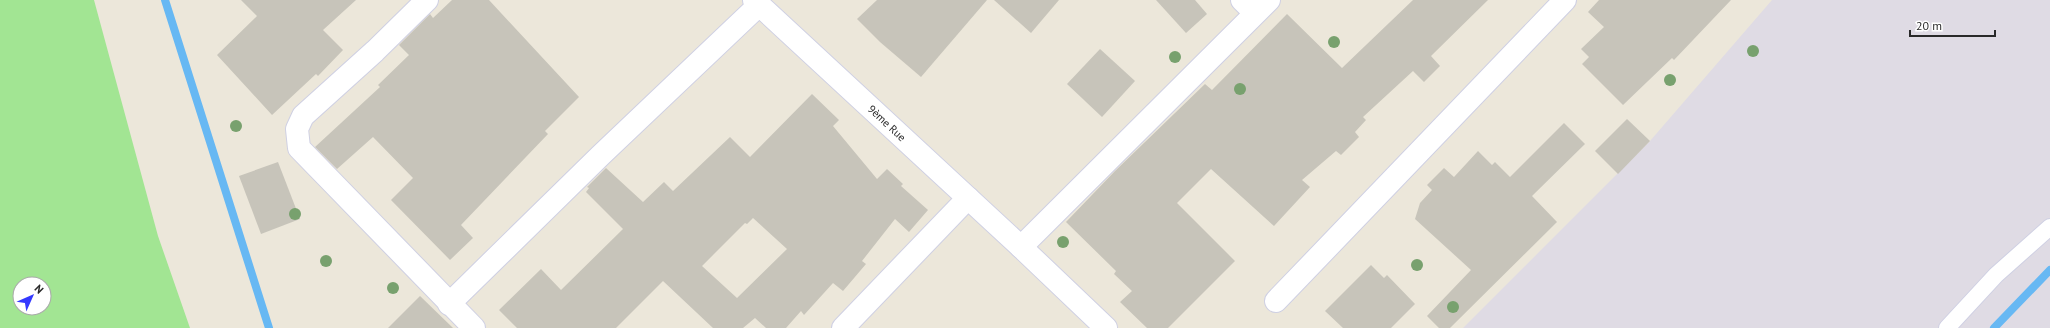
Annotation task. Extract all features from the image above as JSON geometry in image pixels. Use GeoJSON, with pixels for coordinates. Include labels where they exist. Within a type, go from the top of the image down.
{"type":"FeatureCollection","features":[{"type":"Feature","properties":{"kind":"street"},"geometry":{"type":"LineString","coordinates":[[427,0],[375,51],[302,116],[297,129],[299,148],[474,328]]}},
{"type":"Feature","properties":{"kind":"street"},"geometry":{"type":"LineString","coordinates":[[1276,301],[1565,0]]}},
{"type":"Feature","properties":{"kind":"street"},"geometry":{"type":"LineString","coordinates":[[449,304],[756,2]]}},
{"type":"Feature","properties":{"kind":"street","name":"9ème Rue"},"geometry":{"type":"LineString","coordinates":[[756,2],[1021,247],[1106,328]]}},
{"type":"Feature","properties":{"kind":"street"},"geometry":{"type":"LineString","coordinates":[[1021,247],[1255,4]]}},
{"type":"Feature","properties":{"kind":"street"},"geometry":{"type":"LineString","coordinates":[[843,328],[968,198]]}},
{"type":"Feature","properties":{"kind":"lane"},"geometry":{"type":"LineString","coordinates":[[1947,328],[1996,275],[2050,226]]}},
{"type":"Feature","properties":{"kind":"shaded area"},"geometry":{"type":"Polygon","coordinates":[[[1772,0],[2050,0],[2050,328],[1463,328],[1650,141],[1772,0]]]}},
{"type":"Feature","properties":{"kind":"green space"},"geometry":{"type":"Polygon","coordinates":[[[0,0],[94,0],[158,236],[190,328],[0,328],[0,0]]]}},
{"type":"Feature","properties":{"kind":"building"},"geometry":{"type":"Polygon","coordinates":[[[241,0],[356,0],[323,30],[343,50],[318,76],[316,74],[272,115],[217,55],[257,16],[241,0]]]}},
{"type":"Feature","properties":{"kind":"building"},"geometry":{"type":"Polygon","coordinates":[[[452,0],[489,0],[579,97],[545,131],[548,134],[461,225],[473,238],[450,260],[391,200],[413,178],[373,137],[337,169],[315,147],[380,87],[378,85],[409,55],[399,45],[430,14],[433,18],[452,0]]]}},
{"type":"Feature","properties":{"kind":"building"},"geometry":{"type":"Polygon","coordinates":[[[877,0],[987,0],[921,77],[880,42],[857,19],[877,0]]]}},
{"type":"Feature","properties":{"kind":"building"},"geometry":{"type":"Polygon","coordinates":[[[994,0],[1059,0],[1031,33],[994,0]]]}},
{"type":"Feature","properties":{"kind":"building"},"geometry":{"type":"Polygon","coordinates":[[[1156,0],[1195,0],[1207,14],[1186,33],[1156,0]]]}},
{"type":"Feature","properties":{"kind":"building"},"geometry":{"type":"Polygon","coordinates":[[[1413,0],[1488,0],[1431,56],[1440,66],[1424,82],[1413,71],[1363,117],[1366,120],[1355,132],[1359,137],[1341,155],[1336,151],[1302,180],[1310,187],[1274,226],[1211,169],[1177,203],[1235,261],[1168,328],[1147,328],[1120,302],[1132,291],[1114,274],[1116,271],[1066,222],[1115,171],[1205,84],[1212,90],[1287,14],[1342,68],[1413,0]]]}},
{"type":"Feature","properties":{"kind":"building"},"geometry":{"type":"Polygon","coordinates":[[[1599,0],[1731,0],[1674,60],[1672,58],[1623,105],[1582,64],[1589,57],[1581,49],[1604,27],[1588,12],[1599,0]]]}},
{"type":"Feature","properties":{"kind":"building"},"geometry":{"type":"Polygon","coordinates":[[[1100,49],[1135,81],[1102,117],[1067,84],[1100,49]]]}},
{"type":"Feature","properties":{"kind":"building"},"geometry":{"type":"Polygon","coordinates":[[[812,94],[839,120],[833,126],[877,179],[887,169],[903,184],[901,186],[928,210],[909,232],[895,219],[862,261],[866,264],[843,291],[833,283],[804,315],[801,311],[786,328],[766,328],[755,318],[743,328],[713,328],[663,281],[616,328],[517,328],[499,310],[541,269],[561,290],[623,229],[586,192],[589,188],[587,187],[606,168],[643,202],[664,182],[673,191],[730,137],[750,157],[812,94]],[[753,218],[747,224],[745,223],[702,266],[737,298],[787,249],[753,218]]]}},
{"type":"Feature","properties":{"kind":"building"},"geometry":{"type":"Polygon","coordinates":[[[1627,119],[1650,141],[1618,174],[1595,151],[1627,119]]]}},
{"type":"Feature","properties":{"kind":"building"},"geometry":{"type":"Polygon","coordinates":[[[1564,123],[1585,144],[1532,196],[1557,222],[1450,328],[1439,328],[1427,316],[1471,270],[1415,219],[1420,203],[1432,190],[1427,185],[1444,168],[1454,177],[1478,151],[1492,165],[1495,162],[1510,177],[1564,123]]]}},
{"type":"Feature","properties":{"kind":"building"},"geometry":{"type":"Polygon","coordinates":[[[278,162],[300,219],[261,234],[239,176],[278,162]]]}},
{"type":"Feature","properties":{"kind":"building"},"geometry":{"type":"Polygon","coordinates":[[[1371,265],[1384,278],[1387,275],[1415,304],[1391,328],[1343,328],[1325,311],[1371,265]]]}},
{"type":"Feature","properties":{"kind":"building"},"geometry":{"type":"Polygon","coordinates":[[[420,296],[453,328],[388,328],[420,296]]]}},
{"type":"Feature","properties":{"kind":"waterway"},"geometry":{"type":"LineString","coordinates":[[165,0],[269,328]]}},
{"type":"Feature","properties":{"kind":"waterway"},"geometry":{"type":"LineString","coordinates":[[1994,328],[2050,270]]}}]}
